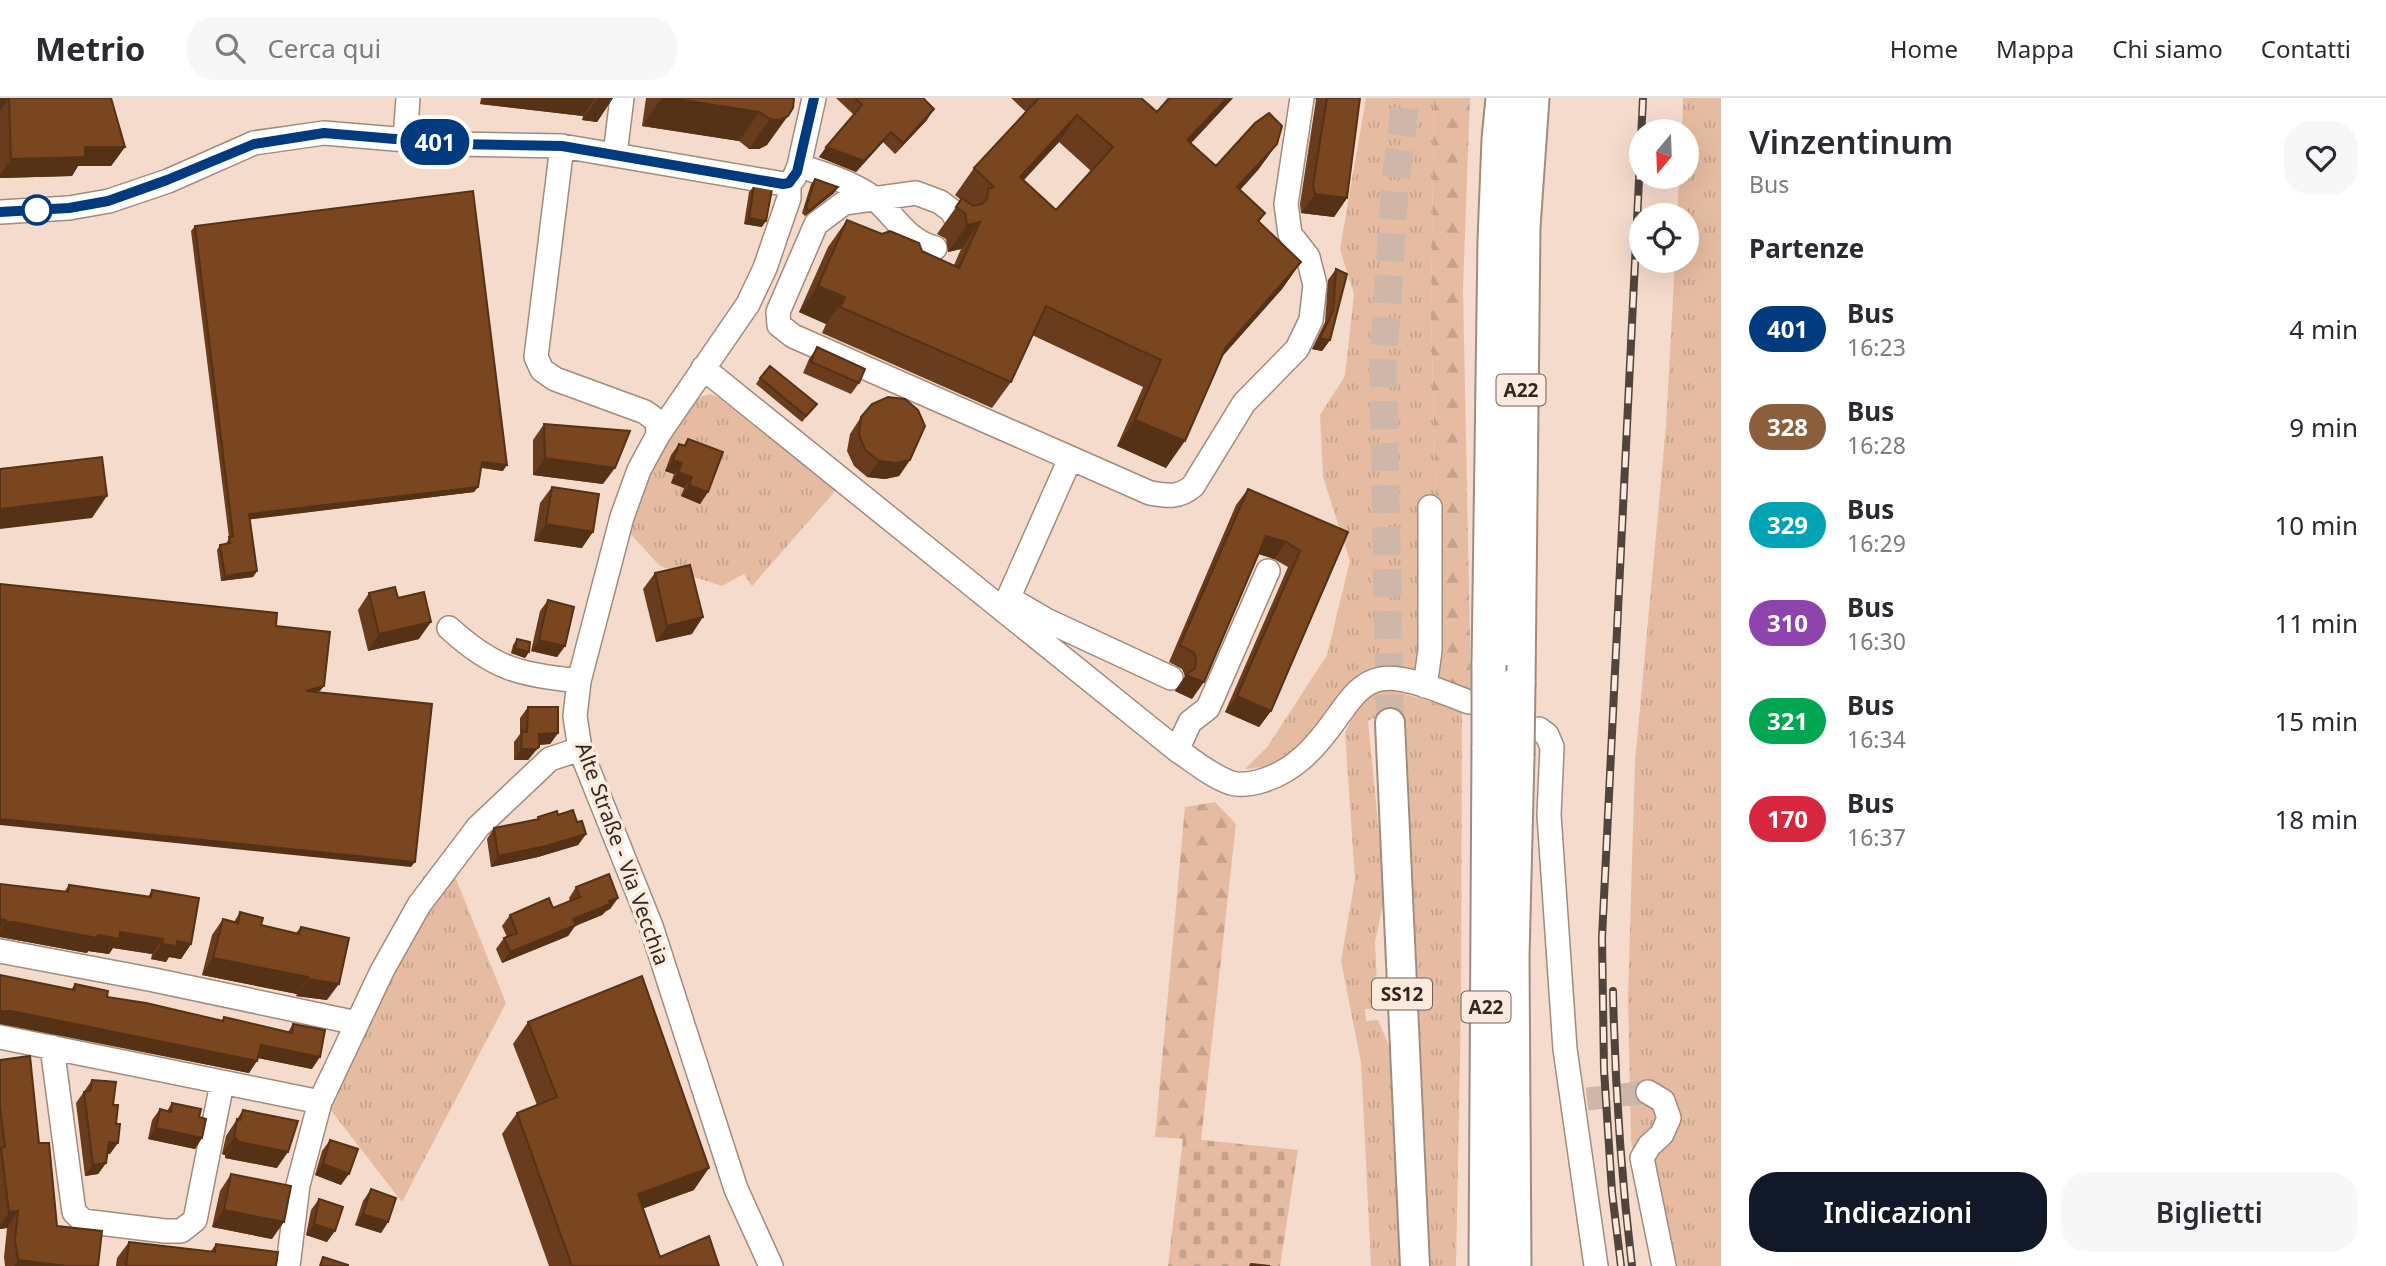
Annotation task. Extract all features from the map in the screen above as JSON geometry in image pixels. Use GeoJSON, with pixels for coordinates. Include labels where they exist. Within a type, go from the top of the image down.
{"type":"FeatureCollection","features":[{"type":"Feature","properties":{"kind":"highway","name":"A22"},"geometry":{"type":"LineString","coordinates":[[1503,98],[1495,240],[1489,665],[1503,752],[1512,957],[1514,1266]]}},
{"type":"Feature","properties":{"kind":"highway","name":"A22"},"geometry":{"type":"LineString","coordinates":[[1486,1266],[1503,752],[1518,683],[1523,227],[1532,98]]}},
{"type":"Feature","properties":{"kind":"main road","name":"SS12"},"geometry":{"type":"LineString","coordinates":[[1390,723],[1415,1266]]}},
{"type":"Feature","properties":{"kind":"street"},"geometry":{"type":"LineString","coordinates":[[405,139],[408,98]]}},
{"type":"Feature","properties":{"kind":"street"},"geometry":{"type":"LineString","coordinates":[[615,154],[622,98]]}},
{"type":"Feature","properties":{"kind":"street","name":"Alte Straße - Via Vecchia"},"geometry":{"type":"LineString","coordinates":[[771,1266],[736,1189],[650,926],[580,749],[575,716],[579,681],[622,517],[639,470],[658,435],[748,304],[765,268],[789,198],[814,98]]}},
{"type":"Feature","properties":{"kind":"street"},"geometry":{"type":"LineString","coordinates":[[956,219],[952,211],[940,202],[916,193],[844,203],[816,224],[778,312],[779,325],[793,337],[1150,493],[1170,497],[1184,494],[1193,486],[1244,403],[1297,349],[1311,320],[1315,285],[1308,257],[1290,234],[1286,204],[1302,98]]}},
{"type":"Feature","properties":{"kind":"street"},"geometry":{"type":"LineString","coordinates":[[0,212],[69,208],[108,201],[254,144],[324,133],[454,144],[562,146],[783,184],[794,174],[837,179],[874,198],[911,238],[924,246],[935,248]]}},
{"type":"Feature","properties":{"kind":"street"},"geometry":{"type":"LineString","coordinates":[[562,146],[536,357],[542,370],[555,379],[645,412],[657,421],[658,435]]}},
{"type":"Feature","properties":{"kind":"street"},"geometry":{"type":"LineString","coordinates":[[703,368],[1177,750],[1212,774],[1233,784],[1250,784],[1275,778],[1303,760],[1351,697],[1366,684],[1382,678],[1404,680],[1469,702]]}},
{"type":"Feature","properties":{"kind":"street"},"geometry":{"type":"LineString","coordinates":[[1003,610],[1047,498],[1070,459]]}},
{"type":"Feature","properties":{"kind":"street"},"geometry":{"type":"LineString","coordinates":[[1425,686],[1430,651],[1430,507]]}},
{"type":"Feature","properties":{"kind":"street"},"geometry":{"type":"LineString","coordinates":[[1177,750],[1190,722],[1208,708],[1268,571]]}},
{"type":"Feature","properties":{"kind":"street"},"geometry":{"type":"LineString","coordinates":[[1003,610],[1017,603],[1050,612],[1171,678]]}},
{"type":"Feature","properties":{"kind":"street"},"geometry":{"type":"LineString","coordinates":[[449,628],[471,648],[507,669],[579,681]]}},
{"type":"Feature","properties":{"kind":"street"},"geometry":{"type":"LineString","coordinates":[[1539,729],[1547,735],[1552,747],[1549,815],[1565,1049],[1580,1100],[1596,1266]]}},
{"type":"Feature","properties":{"kind":"street"},"geometry":{"type":"LineString","coordinates":[[288,1266],[298,1185],[320,1102],[382,971],[419,905],[478,827],[550,759],[580,749]]}},
{"type":"Feature","properties":{"kind":"street"},"geometry":{"type":"LineString","coordinates":[[0,951],[357,1023]]}},
{"type":"Feature","properties":{"kind":"street"},"geometry":{"type":"LineString","coordinates":[[0,1037],[320,1102]]}},
{"type":"Feature","properties":{"kind":"street"},"geometry":{"type":"LineString","coordinates":[[52,1047],[74,1212],[83,1221],[181,1231],[195,1220],[222,1083]]}},
{"type":"Feature","properties":{"kind":"street"},"geometry":{"type":"LineString","coordinates":[[1648,1093],[1663,1101],[1669,1118],[1662,1134],[1649,1146],[1642,1158],[1664,1266]]}},
{"type":"Feature","properties":{"kind":"green space"},"geometry":{"type":"Polygon","coordinates":[[[1366,98],[1434,98],[1431,313],[1436,503],[1434,677],[1391,670],[1281,765],[1245,769],[1268,746],[1327,655],[1350,561],[1323,477],[1320,415],[1345,376],[1354,294],[1340,249],[1366,98]]]}},
{"type":"Feature","properties":{"kind":"green space"},"geometry":{"type":"Polygon","coordinates":[[[1434,98],[1470,98],[1463,288],[1471,691],[1434,677],[1436,503],[1431,313],[1434,98]]]}},
{"type":"Feature","properties":{"kind":"green space"},"geometry":{"type":"Polygon","coordinates":[[[1683,98],[1721,98],[1721,1266],[1651,1266],[1631,1139],[1628,996],[1635,762],[1666,426],[1674,273],[1699,273],[1699,203],[1678,203],[1678,189],[1699,189],[1699,119],[1682,119],[1683,98]]]}},
{"type":"Feature","properties":{"kind":"green space"},"geometry":{"type":"Polygon","coordinates":[[[710,394],[727,401],[837,489],[752,586],[744,574],[722,586],[660,566],[626,529],[647,473],[669,431],[681,413],[695,400],[710,394]]]}},
{"type":"Feature","properties":{"kind":"green space"},"geometry":{"type":"Polygon","coordinates":[[[1388,689],[1462,711],[1461,1009],[1456,1266],[1431,1266],[1406,722],[1388,712],[1368,721],[1385,895],[1375,941],[1378,1008],[1365,1009],[1366,1021],[1378,1020],[1394,1058],[1403,1266],[1371,1266],[1361,1062],[1341,961],[1355,879],[1345,733],[1357,708],[1372,694],[1388,689]]]}},
{"type":"Feature","properties":{"kind":"green space"},"geometry":{"type":"Polygon","coordinates":[[[1215,802],[1236,824],[1201,1140],[1155,1137],[1185,807],[1215,802]]]}},
{"type":"Feature","properties":{"kind":"green space"},"geometry":{"type":"Polygon","coordinates":[[[454,874],[506,1003],[402,1202],[326,1104],[422,886],[423,876],[454,874]]]}},
{"type":"Feature","properties":{"kind":"green space"},"geometry":{"type":"Polygon","coordinates":[[[1183,1138],[1298,1150],[1280,1266],[1168,1266],[1183,1138]]]}},
{"type":"Feature","properties":{"kind":"building"},"geometry":{"type":"Polygon","coordinates":[[[9,98],[111,98],[125,147],[85,147],[85,157],[11,159],[9,98]]]}},
{"type":"Feature","properties":{"kind":"building"},"geometry":{"type":"Polygon","coordinates":[[[669,98],[794,98],[793,108],[788,116],[780,120],[770,119],[759,112],[669,98]]]}},
{"type":"Feature","properties":{"kind":"building"},"geometry":{"type":"Polygon","coordinates":[[[855,98],[923,98],[934,109],[903,143],[891,132],[864,161],[826,147],[862,105],[855,98]]]}},
{"type":"Feature","properties":{"kind":"building"},"geometry":{"type":"Polygon","coordinates":[[[1039,98],[1141,98],[1157,112],[1169,98],[1227,98],[1187,140],[1216,166],[1255,123],[1269,113],[1282,126],[1277,144],[1237,187],[1265,213],[1258,221],[1301,262],[1226,347],[1185,441],[1135,420],[1161,360],[1046,306],[1011,382],[840,307],[845,297],[818,286],[847,220],[882,234],[890,231],[919,243],[922,251],[959,268],[980,222],[967,225],[965,213],[956,207],[962,198],[973,206],[982,204],[987,199],[988,189],[994,187],[974,168],[1039,98]],[[1077,115],[1020,177],[1056,210],[1113,147],[1077,115]]]}},
{"type":"Feature","properties":{"kind":"building"},"geometry":{"type":"Polygon","coordinates":[[[1327,98],[1360,98],[1347,198],[1315,194],[1313,185],[1327,98]]]}},
{"type":"Feature","properties":{"kind":"building"},"geometry":{"type":"Polygon","coordinates":[[[815,179],[838,187],[809,211],[806,208],[815,179]]]}},
{"type":"Feature","properties":{"kind":"building"},"geometry":{"type":"Polygon","coordinates":[[[754,186],[772,189],[766,221],[749,218],[754,186]]]}},
{"type":"Feature","properties":{"kind":"building"},"geometry":{"type":"Polygon","coordinates":[[[473,191],[507,465],[482,462],[478,487],[249,514],[257,571],[225,576],[220,545],[230,543],[229,537],[233,536],[195,226],[473,191]]]}},
{"type":"Feature","properties":{"kind":"building"},"geometry":{"type":"Polygon","coordinates":[[[1336,269],[1347,274],[1330,340],[1320,338],[1333,311],[1336,269]]]}},
{"type":"Feature","properties":{"kind":"building"},"geometry":{"type":"Polygon","coordinates":[[[817,347],[865,369],[859,383],[811,362],[817,347]]]}},
{"type":"Feature","properties":{"kind":"building"},"geometry":{"type":"Polygon","coordinates":[[[770,366],[817,404],[806,416],[760,378],[770,366]]]}},
{"type":"Feature","properties":{"kind":"building"},"geometry":{"type":"Polygon","coordinates":[[[888,397],[905,399],[918,410],[925,426],[910,460],[896,463],[879,461],[865,450],[859,434],[861,417],[872,404],[888,397]]]}},
{"type":"Feature","properties":{"kind":"building"},"geometry":{"type":"Polygon","coordinates":[[[544,424],[630,431],[615,468],[545,458],[544,424]]]}},
{"type":"Feature","properties":{"kind":"building"},"geometry":{"type":"Polygon","coordinates":[[[688,439],[723,452],[708,492],[689,485],[692,477],[678,472],[682,463],[673,460],[679,444],[685,446],[688,439]]]}},
{"type":"Feature","properties":{"kind":"building"},"geometry":{"type":"Polygon","coordinates":[[[102,457],[107,496],[0,509],[0,469],[102,457]]]}},
{"type":"Feature","properties":{"kind":"building"},"geometry":{"type":"Polygon","coordinates":[[[552,487],[599,494],[593,532],[546,524],[552,487]]]}},
{"type":"Feature","properties":{"kind":"building"},"geometry":{"type":"Polygon","coordinates":[[[1248,489],[1348,532],[1271,711],[1237,696],[1300,551],[1286,542],[1266,536],[1204,682],[1186,675],[1195,668],[1196,660],[1194,653],[1180,645],[1248,489]]]}},
{"type":"Feature","properties":{"kind":"building"},"geometry":{"type":"Polygon","coordinates":[[[690,565],[703,617],[667,626],[655,573],[690,565]]]}},
{"type":"Feature","properties":{"kind":"building"},"geometry":{"type":"Polygon","coordinates":[[[0,584],[277,613],[276,626],[330,632],[324,686],[306,691],[432,704],[415,862],[0,819],[0,584]]]}},
{"type":"Feature","properties":{"kind":"building"},"geometry":{"type":"Polygon","coordinates":[[[395,587],[398,598],[424,592],[431,622],[379,634],[369,593],[395,587]]]}},
{"type":"Feature","properties":{"kind":"building"},"geometry":{"type":"Polygon","coordinates":[[[548,600],[574,607],[565,646],[539,640],[548,600]]]}},
{"type":"Feature","properties":{"kind":"building"},"geometry":{"type":"Polygon","coordinates":[[[517,639],[530,642],[529,652],[515,648],[517,639]]]}},
{"type":"Feature","properties":{"kind":"building"},"geometry":{"type":"Polygon","coordinates":[[[528,707],[558,707],[558,733],[539,734],[539,747],[536,749],[521,749],[522,731],[527,732],[528,707]]]}},
{"type":"Feature","properties":{"kind":"building"},"geometry":{"type":"Polygon","coordinates":[[[573,810],[577,822],[582,821],[586,834],[498,856],[494,828],[539,819],[538,817],[557,811],[558,815],[573,810]]]}},
{"type":"Feature","properties":{"kind":"building"},"geometry":{"type":"Polygon","coordinates":[[[609,874],[618,898],[573,919],[576,925],[510,952],[504,938],[517,933],[510,915],[549,898],[553,908],[580,897],[576,887],[609,874]]]}},
{"type":"Feature","properties":{"kind":"building"},"geometry":{"type":"Polygon","coordinates":[[[0,884],[68,892],[69,885],[151,897],[152,890],[199,898],[191,944],[177,941],[177,946],[162,944],[163,939],[120,932],[119,939],[98,935],[97,938],[6,922],[0,919],[0,884]]]}},
{"type":"Feature","properties":{"kind":"building"},"geometry":{"type":"Polygon","coordinates":[[[240,912],[263,918],[261,925],[299,934],[301,927],[349,938],[339,984],[213,958],[223,919],[238,923],[240,912]]]}},
{"type":"Feature","properties":{"kind":"building"},"geometry":{"type":"Polygon","coordinates":[[[0,975],[74,990],[75,984],[108,991],[107,997],[223,1021],[224,1017],[292,1033],[293,1024],[325,1030],[320,1057],[261,1045],[257,1061],[11,1011],[0,1011],[0,975]]]}},
{"type":"Feature","properties":{"kind":"building"},"geometry":{"type":"Polygon","coordinates":[[[642,976],[709,1168],[638,1194],[660,1257],[709,1236],[719,1266],[572,1266],[517,1113],[557,1097],[528,1022],[642,976]]]}},
{"type":"Feature","properties":{"kind":"building"},"geometry":{"type":"Polygon","coordinates":[[[30,1056],[39,1143],[49,1143],[57,1226],[102,1231],[98,1266],[67,1266],[18,1260],[15,1240],[18,1211],[9,1212],[1,1148],[5,1147],[0,1107],[0,1060],[30,1056]]]}},
{"type":"Feature","properties":{"kind":"building"},"geometry":{"type":"Polygon","coordinates":[[[92,1080],[116,1082],[113,1105],[118,1105],[116,1124],[120,1124],[118,1143],[109,1142],[106,1163],[93,1165],[84,1092],[90,1091],[92,1080]]]}},
{"type":"Feature","properties":{"kind":"building"},"geometry":{"type":"Polygon","coordinates":[[[172,1103],[201,1109],[199,1117],[206,1119],[202,1138],[156,1128],[160,1109],[171,1112],[172,1103]]]}},
{"type":"Feature","properties":{"kind":"building"},"geometry":{"type":"Polygon","coordinates":[[[243,1110],[298,1121],[288,1152],[236,1141],[234,1138],[237,1119],[240,1120],[243,1110]]]}},
{"type":"Feature","properties":{"kind":"building"},"geometry":{"type":"Polygon","coordinates":[[[330,1140],[358,1149],[349,1174],[323,1164],[330,1140]]]}},
{"type":"Feature","properties":{"kind":"building"},"geometry":{"type":"Polygon","coordinates":[[[231,1174],[291,1186],[284,1222],[224,1210],[231,1174]]]}},
{"type":"Feature","properties":{"kind":"building"},"geometry":{"type":"Polygon","coordinates":[[[371,1189],[396,1198],[388,1222],[363,1214],[371,1189]]]}},
{"type":"Feature","properties":{"kind":"building"},"geometry":{"type":"Polygon","coordinates":[[[319,1199],[343,1207],[335,1231],[314,1224],[319,1199]]]}},
{"type":"Feature","properties":{"kind":"building"},"geometry":{"type":"Polygon","coordinates":[[[129,1242],[215,1252],[216,1244],[278,1252],[276,1266],[126,1266],[129,1242]]]}},
{"type":"Feature","properties":{"kind":"building"},"geometry":{"type":"Polygon","coordinates":[[[323,1257],[348,1265],[348,1266],[320,1266],[323,1257]]]}},
{"type":"Feature","properties":{"kind":"tunnel"},"geometry":{"type":"LineString","coordinates":[[1390,723],[1383,366],[1395,185],[1406,98]]}},
{"type":"Feature","properties":{"kind":"tunnel"},"geometry":{"type":"LineString","coordinates":[[1587,1099],[1648,1092]]}},
{"type":"Feature","properties":{"kind":"railway"},"geometry":{"type":"LineString","coordinates":[[1621,1266],[1612,1192],[1604,1070],[1602,938],[1643,98]]}},
{"type":"Feature","properties":{"kind":"railway"},"geometry":{"type":"LineString","coordinates":[[1613,991],[1619,1129],[1632,1266]]}},
{"type":"Feature","properties":{"kind":"bus line","name":"401"},"geometry":{"type":"LineString","coordinates":[[0,212],[69,208],[108,201],[254,144],[324,133],[454,144],[562,146],[783,184],[795,178],[814,98]]}}]}
